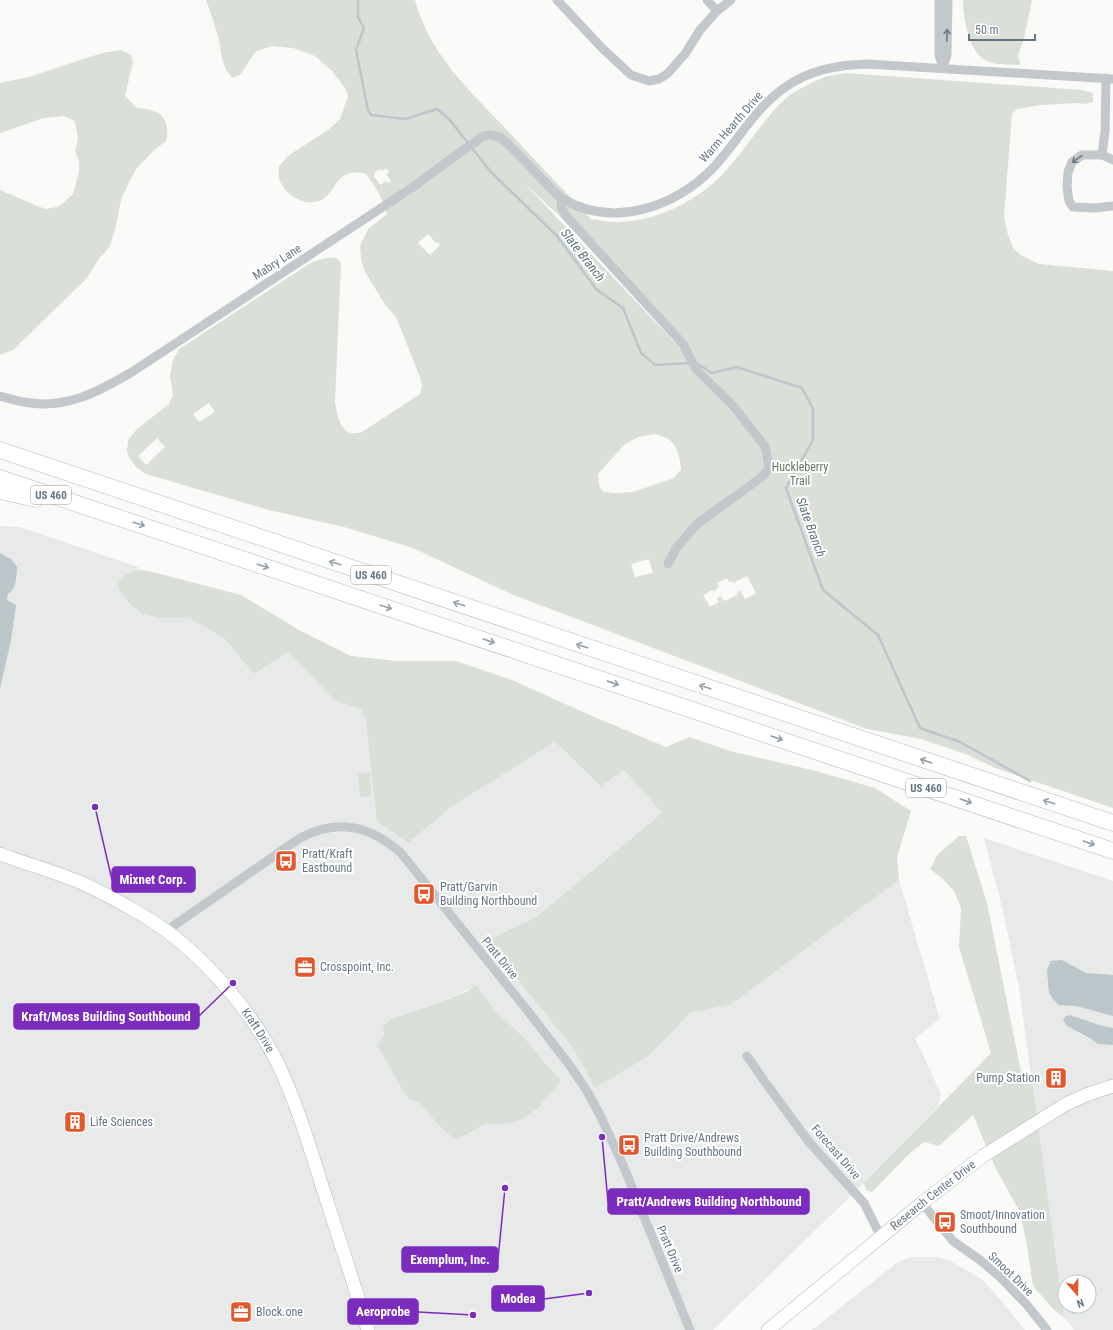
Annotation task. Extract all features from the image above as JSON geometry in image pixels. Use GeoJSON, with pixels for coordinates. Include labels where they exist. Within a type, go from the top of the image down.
{"type":"FeatureCollection","features":[{"type":"Feature","properties":{"kind":"highway","name":"US 460"},"geometry":{"type":"LineString","coordinates":[[0,450],[1113,823]]}},
{"type":"Feature","properties":{"kind":"highway","name":"US 460"},"geometry":{"type":"LineString","coordinates":[[0,478],[1113,851]]}},
{"type":"Feature","properties":{"kind":"highway"},"geometry":{"type":"LineString","coordinates":[[0,492],[102,512]]}},
{"type":"Feature","properties":{"kind":"street"},"geometry":{"type":"LineString","coordinates":[[557,0],[602,48],[631,75],[649,80],[659,79],[667,74],[685,54],[700,30],[716,11],[731,0]]}},
{"type":"Feature","properties":{"kind":"street"},"geometry":{"type":"LineString","coordinates":[[707,0],[716,11]]}},
{"type":"Feature","properties":{"kind":"street"},"geometry":{"type":"LineString","coordinates":[[939,0],[939,55],[943,68]]}},
{"type":"Feature","properties":{"kind":"street"},"geometry":{"type":"LineString","coordinates":[[943,68],[947,55],[948,0]]}},
{"type":"Feature","properties":{"kind":"street","name":"Warm Hearth Drive"},"geometry":{"type":"LineString","coordinates":[[494,136],[500,137],[505,141],[561,198],[575,205],[591,210],[610,213],[630,212],[650,208],[675,198],[694,186],[712,168],[762,106],[783,88],[799,78],[830,67],[867,64],[1110,79]]}},
{"type":"Feature","properties":{"kind":"street"},"geometry":{"type":"LineString","coordinates":[[1102,155],[1110,79]]}},
{"type":"Feature","properties":{"kind":"street","name":"Mabry Lane"},"geometry":{"type":"LineString","coordinates":[[0,396],[25,403],[46,404],[67,402],[86,397],[132,372],[410,189],[483,136],[494,136]]}},
{"type":"Feature","properties":{"kind":"street"},"geometry":{"type":"LineString","coordinates":[[1113,160],[1102,155],[1082,155],[1072,162],[1068,172],[1066,187],[1069,201],[1073,207],[1094,208],[1113,206]]}},
{"type":"Feature","properties":{"kind":"street"},"geometry":{"type":"LineString","coordinates":[[561,198],[562,209],[566,216],[683,344],[696,369],[733,406],[755,432],[766,450],[769,468],[762,477],[698,523],[677,547],[668,564]]}},
{"type":"Feature","properties":{"kind":"street","name":"Pratt Drive"},"geometry":{"type":"LineString","coordinates":[[166,931],[300,838],[314,831],[329,828],[350,827],[373,833],[391,844],[401,853],[527,1010],[571,1067],[587,1091],[601,1117],[623,1165],[690,1330]]}},
{"type":"Feature","properties":{"kind":"street","name":"Kraft Drive"},"geometry":{"type":"LineString","coordinates":[[0,854],[81,883],[139,913],[166,931],[195,956],[229,991],[250,1018],[276,1062],[297,1110],[368,1330]]}},
{"type":"Feature","properties":{"kind":"street","name":"Forecast Drive"},"geometry":{"type":"LineString","coordinates":[[747,1056],[809,1142],[864,1203],[881,1237]]}},
{"type":"Feature","properties":{"kind":"street","name":"Research Center Drive"},"geometry":{"type":"LineString","coordinates":[[768,1330],[881,1237],[983,1156],[1066,1104],[1086,1095],[1113,1086]]}},
{"type":"Feature","properties":{"kind":"street","name":"Smoot Drive"},"geometry":{"type":"LineString","coordinates":[[922,1204],[953,1241],[980,1260],[1000,1277],[1027,1305],[1047,1330]]}},
{"type":"Feature","properties":{"kind":"shaded area"},"geometry":{"type":"Polygon","coordinates":[[[0,526],[20,527],[138,567],[139,570],[127,574],[161,618],[189,618],[224,638],[254,674],[288,652],[334,700],[361,709],[408,842],[451,807],[555,742],[601,786],[623,769],[662,813],[536,917],[488,941],[572,1047],[595,1088],[649,1056],[690,1013],[731,1003],[899,880],[940,1019],[915,1038],[941,1094],[938,1106],[864,1183],[713,1330],[0,1330],[0,526]],[[476,986],[439,1003],[391,1019],[377,1045],[418,1102],[443,1130],[463,1136],[485,1124],[497,1124],[560,1081],[527,1041],[496,1011],[476,986]]]}},
{"type":"Feature","properties":{"kind":"shaded area"},"geometry":{"type":"Polygon","coordinates":[[[0,553],[11,559],[17,567],[15,586],[8,594],[7,600],[16,605],[11,640],[0,688],[0,553]]]}},
{"type":"Feature","properties":{"kind":"shaded area"},"geometry":{"type":"Polygon","coordinates":[[[984,838],[1113,881],[1113,1330],[1074,1330],[1064,1317],[1064,1314],[1097,1314],[1097,1274],[1058,1274],[1019,988],[1002,907],[984,838]]]}},
{"type":"Feature","properties":{"kind":"shaded area"},"geometry":{"type":"Polygon","coordinates":[[[1062,960],[1086,973],[1113,975],[1113,1016],[1076,1006],[1059,1005],[1053,999],[1049,993],[1047,970],[1051,961],[1062,960]]]}},
{"type":"Feature","properties":{"kind":"shaded area"},"geometry":{"type":"Polygon","coordinates":[[[1069,1015],[1113,1028],[1113,1045],[1098,1044],[1067,1026],[1063,1020],[1069,1015]]]}},
{"type":"Feature","properties":{"kind":"shaded area"},"geometry":{"type":"Polygon","coordinates":[[[938,1257],[948,1260],[983,1280],[1025,1330],[812,1330],[898,1262],[908,1258],[938,1257]]]}},
{"type":"Feature","properties":{"kind":"green space","name":"Huckleberry Trail"},"geometry":{"type":"Polygon","coordinates":[[[206,0],[415,0],[430,38],[452,71],[593,221],[593,219],[611,222],[649,218],[685,203],[716,180],[729,167],[782,102],[798,90],[828,76],[846,73],[1082,90],[1093,93],[1093,102],[1086,104],[1074,103],[1041,105],[1017,109],[1012,114],[1004,217],[1007,232],[1013,248],[1022,256],[1039,264],[1113,271],[1113,808],[995,768],[968,755],[921,739],[867,729],[511,594],[413,548],[344,527],[269,510],[146,474],[136,467],[127,451],[128,440],[137,429],[169,404],[173,395],[170,376],[173,360],[179,349],[309,264],[322,259],[336,258],[341,263],[335,402],[339,421],[345,430],[355,433],[362,432],[420,394],[422,386],[396,317],[386,306],[365,272],[361,259],[360,246],[368,229],[387,214],[381,197],[372,183],[365,173],[351,173],[345,175],[339,180],[325,198],[315,202],[309,202],[302,201],[291,195],[286,190],[279,178],[279,166],[289,155],[328,130],[340,119],[348,96],[345,88],[332,71],[315,56],[293,48],[272,46],[255,52],[241,74],[233,78],[229,74],[224,63],[215,25],[206,0]],[[386,168],[382,171],[380,169],[374,173],[374,176],[380,185],[386,181],[388,183],[391,181],[386,174],[389,172],[386,168]],[[525,184],[682,350],[687,360],[761,446],[762,442],[716,382],[700,366],[685,342],[591,245],[525,184]],[[428,234],[418,243],[430,255],[440,245],[438,242],[436,243],[428,234]],[[209,403],[193,414],[199,422],[215,412],[209,403]],[[654,434],[638,437],[624,445],[598,474],[599,486],[604,492],[633,492],[674,478],[681,469],[677,450],[667,438],[654,434]],[[157,438],[138,456],[146,465],[165,447],[157,438]],[[649,559],[631,564],[635,577],[653,573],[649,559]],[[747,576],[733,583],[732,581],[729,582],[727,578],[717,583],[719,587],[716,590],[703,595],[710,607],[719,602],[717,598],[720,596],[725,601],[738,594],[737,592],[740,590],[745,599],[756,593],[747,576]]]}},
{"type":"Feature","properties":{"kind":"green space"},"geometry":{"type":"Polygon","coordinates":[[[963,0],[1032,0],[1024,38],[1018,56],[1021,65],[995,64],[981,57],[971,43],[968,34],[964,16],[963,0]]]}},
{"type":"Feature","properties":{"kind":"green space"},"geometry":{"type":"Polygon","coordinates":[[[121,50],[131,55],[133,62],[125,96],[137,108],[157,112],[164,119],[167,129],[166,141],[154,150],[137,168],[121,200],[110,246],[98,260],[87,278],[13,350],[0,355],[0,190],[45,209],[57,207],[73,194],[79,172],[79,161],[75,151],[78,139],[75,121],[64,116],[44,118],[0,133],[0,83],[29,77],[102,53],[121,50]]]}},
{"type":"Feature","properties":{"kind":"green space"},"geometry":{"type":"Polygon","coordinates":[[[139,570],[149,571],[241,595],[299,630],[351,656],[396,661],[456,661],[512,680],[666,747],[689,737],[730,751],[812,770],[875,788],[911,811],[897,857],[899,880],[731,1004],[690,1013],[649,1056],[595,1088],[572,1047],[487,941],[536,917],[662,813],[624,770],[601,786],[555,742],[451,807],[408,843],[377,821],[366,721],[361,709],[334,700],[288,652],[254,674],[224,638],[189,618],[161,618],[143,614],[127,601],[118,588],[119,581],[127,574],[139,570]]]}},
{"type":"Feature","properties":{"kind":"green space"},"geometry":{"type":"Polygon","coordinates":[[[370,773],[371,796],[360,797],[358,774],[370,773]]]}},
{"type":"Feature","properties":{"kind":"green space"},"geometry":{"type":"Polygon","coordinates":[[[959,836],[966,836],[987,903],[1023,1081],[1032,1080],[1058,1274],[1057,1312],[1033,1286],[1020,1212],[996,1169],[973,1115],[939,1146],[924,1142],[910,1153],[872,1192],[866,1190],[864,1183],[991,1053],[959,947],[961,908],[954,891],[943,879],[930,869],[937,855],[959,836]]]}},
{"type":"Feature","properties":{"kind":"green space"},"geometry":{"type":"Polygon","coordinates":[[[476,985],[496,1011],[527,1041],[561,1081],[537,1109],[518,1121],[485,1124],[455,1139],[443,1130],[418,1102],[408,1099],[377,1045],[384,1034],[383,1026],[391,1019],[439,1003],[468,991],[476,985]]]}},
{"type":"Feature","properties":{"kind":"waterway","name":"Slate Branch"},"geometry":{"type":"LineString","coordinates":[[358,0],[358,17],[364,28],[356,50],[368,110],[371,115],[405,119],[437,109],[449,119],[468,143]]}},
{"type":"Feature","properties":{"kind":"waterway","name":"Slate Branch"},"geometry":{"type":"LineString","coordinates":[[471,147],[491,172],[557,236],[597,290],[623,308],[641,353],[655,365],[691,363]]}},
{"type":"Feature","properties":{"kind":"waterway","name":"Slate Branch"},"geometry":{"type":"LineString","coordinates":[[696,363],[712,373],[737,367],[802,388],[813,409],[813,440],[786,488],[823,590],[878,635],[920,728],[960,742],[1030,781]]}},
{"type":"Feature","properties":{"kind":"place","name":"Mixnet Corp."},"geometry":{"type":"Point","coordinates":[95,807]}},
{"type":"Feature","properties":{"kind":"place","name":"Pratt/Kraft Eastbound"},"geometry":{"type":"Point","coordinates":[286,861]}},
{"type":"Feature","properties":{"kind":"place","name":"Pratt/Garvin Building Northbound"},"geometry":{"type":"Point","coordinates":[424,894]}},
{"type":"Feature","properties":{"kind":"place","name":"Crosspoint, Inc."},"geometry":{"type":"Point","coordinates":[305,967]}},
{"type":"Feature","properties":{"kind":"place","name":"Kraft/Moss Building Southbound"},"geometry":{"type":"Point","coordinates":[233,983]}},
{"type":"Feature","properties":{"kind":"place","name":"Pump Station"},"geometry":{"type":"Point","coordinates":[1056,1078]}},
{"type":"Feature","properties":{"kind":"place","name":"Life Sciences"},"geometry":{"type":"Point","coordinates":[75,1122]}},
{"type":"Feature","properties":{"kind":"place","name":"Pratt/Andrews Building Northbound"},"geometry":{"type":"Point","coordinates":[602,1137]}},
{"type":"Feature","properties":{"kind":"place","name":"Pratt Drive/Andrews Building Southbound"},"geometry":{"type":"Point","coordinates":[629,1145]}},
{"type":"Feature","properties":{"kind":"place","name":"Exemplum, Inc."},"geometry":{"type":"Point","coordinates":[505,1188]}},
{"type":"Feature","properties":{"kind":"place","name":"Smoot/Innovation Southbound"},"geometry":{"type":"Point","coordinates":[945,1222]}},
{"type":"Feature","properties":{"kind":"place","name":"Modea"},"geometry":{"type":"Point","coordinates":[589,1293]}},
{"type":"Feature","properties":{"kind":"place","name":"Block.one"},"geometry":{"type":"Point","coordinates":[241,1312]}},
{"type":"Feature","properties":{"kind":"place","name":"Aeroprobe"},"geometry":{"type":"Point","coordinates":[473,1315]}}]}
